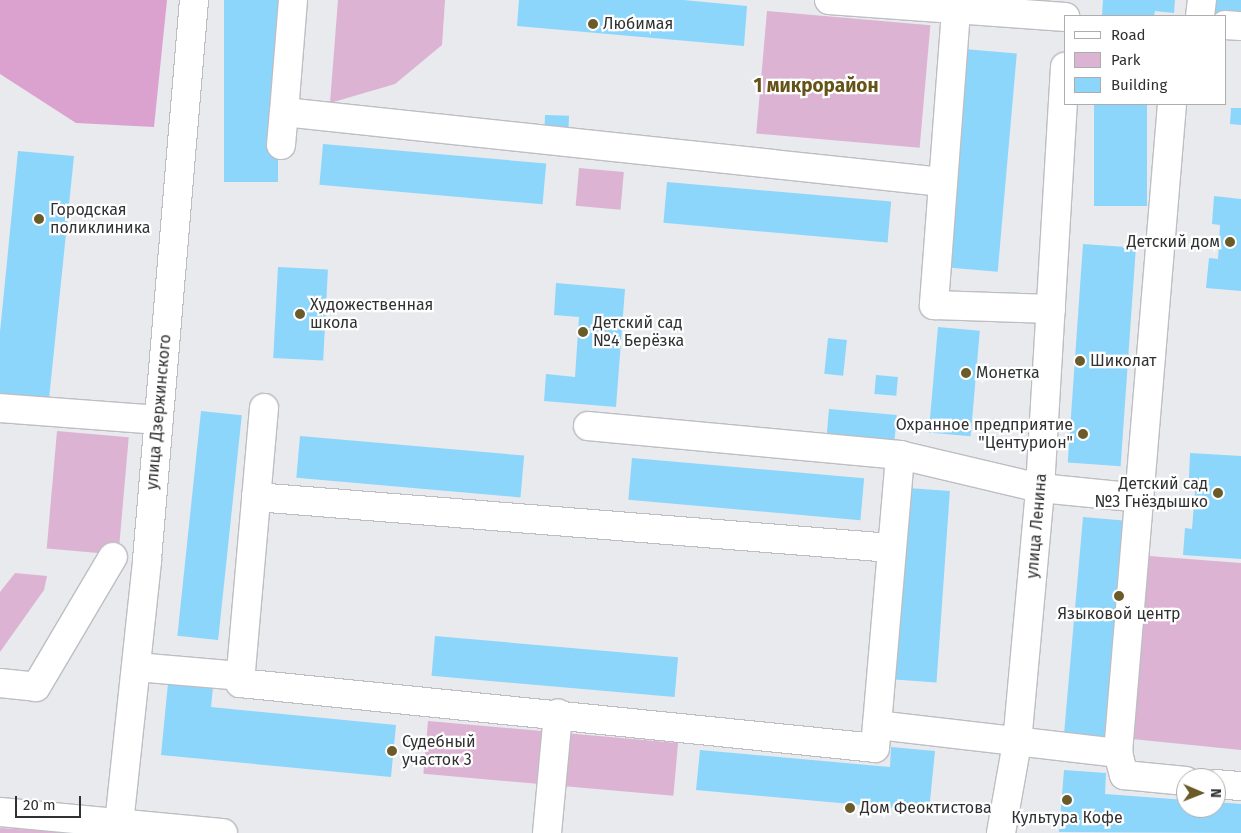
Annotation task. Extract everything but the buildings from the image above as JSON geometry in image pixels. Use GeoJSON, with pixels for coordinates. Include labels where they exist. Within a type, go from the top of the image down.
{"type":"FeatureCollection","features":[{"type":"Feature","properties":{"kind":"street","name":"улица Дзержинского"},"geometry":{"type":"LineString","coordinates":[[119,828],[159,420],[194,0]]}},
{"type":"Feature","properties":{"kind":"street"},"geometry":{"type":"LineString","coordinates":[[281,145],[293,0]]}},
{"type":"Feature","properties":{"kind":"street"},"geometry":{"type":"LineString","coordinates":[[829,0],[956,11],[1064,17]]}},
{"type":"Feature","properties":{"kind":"street"},"geometry":{"type":"LineString","coordinates":[[1066,15],[1069,0]]}},
{"type":"Feature","properties":{"kind":"street"},"geometry":{"type":"LineString","coordinates":[[1200,15],[1202,0]]}},
{"type":"Feature","properties":{"kind":"street"},"geometry":{"type":"LineString","coordinates":[[956,11],[934,305],[1051,309]]}},
{"type":"Feature","properties":{"kind":"street"},"geometry":{"type":"LineString","coordinates":[[1226,25],[1241,26]]}},
{"type":"Feature","properties":{"kind":"street","name":"улица Ленина"},"geometry":{"type":"LineString","coordinates":[[1001,833],[1017,743],[1040,488],[1064,85]]}},
{"type":"Feature","properties":{"kind":"street"},"geometry":{"type":"LineString","coordinates":[[1172,105],[1118,753],[1124,775],[1176,780]]}},
{"type":"Feature","properties":{"kind":"street"},"geometry":{"type":"LineString","coordinates":[[284,112],[942,182]]}},
{"type":"Feature","properties":{"kind":"street"},"geometry":{"type":"LineString","coordinates":[[0,408],[159,420]]}},
{"type":"Feature","properties":{"kind":"street"},"geometry":{"type":"LineString","coordinates":[[264,408],[240,683],[558,714],[875,748],[890,548],[900,455]]}},
{"type":"Feature","properties":{"kind":"street"},"geometry":{"type":"LineString","coordinates":[[588,426],[900,455],[1040,488],[1140,498]]}},
{"type":"Feature","properties":{"kind":"street"},"geometry":{"type":"LineString","coordinates":[[256,497],[890,548]]}},
{"type":"Feature","properties":{"kind":"street"},"geometry":{"type":"LineString","coordinates":[[0,683],[36,686],[113,557]]}},
{"type":"Feature","properties":{"kind":"street"},"geometry":{"type":"LineString","coordinates":[[136,667],[240,676]]}},
{"type":"Feature","properties":{"kind":"street"},"geometry":{"type":"LineString","coordinates":[[547,833],[558,714]]}},
{"type":"Feature","properties":{"kind":"street"},"geometry":{"type":"LineString","coordinates":[[877,725],[1017,743],[1118,753]]}},
{"type":"Feature","properties":{"kind":"street"},"geometry":{"type":"LineString","coordinates":[[1226,785],[1241,786]]}},
{"type":"Feature","properties":{"kind":"street"},"geometry":{"type":"LineString","coordinates":[[0,812],[119,828],[223,833]]}},
{"type":"Feature","properties":{"kind":"green space"},"geometry":{"type":"Polygon","coordinates":[[[338,0],[445,0],[442,45],[395,84],[330,103],[338,0]]]}},
{"type":"Feature","properties":{"kind":"green space"},"geometry":{"type":"Polygon","coordinates":[[[767,11],[930,25],[920,148],[756,134],[767,11]]]}},
{"type":"Feature","properties":{"kind":"green space"},"geometry":{"type":"Polygon","coordinates":[[[579,168],[624,172],[621,210],[576,206],[579,168]]]}},
{"type":"Feature","properties":{"kind":"green space"},"geometry":{"type":"Polygon","coordinates":[[[57,431],[129,437],[118,555],[47,549],[57,431]]]}},
{"type":"Feature","properties":{"kind":"green space"},"geometry":{"type":"Polygon","coordinates":[[[1149,556],[1241,563],[1241,750],[1132,739],[1149,556]]]}},
{"type":"Feature","properties":{"kind":"green space"},"geometry":{"type":"Polygon","coordinates":[[[15,573],[47,576],[44,590],[0,652],[0,592],[15,573]]]}},
{"type":"Feature","properties":{"kind":"green space"},"geometry":{"type":"Polygon","coordinates":[[[428,721],[678,743],[673,796],[423,774],[428,721]]]}},
{"type":"Feature","properties":{"kind":"green space"},"geometry":{"type":"Polygon","coordinates":[[[0,828],[67,832],[68,833],[0,833],[0,828]]]}},
{"type":"Feature","properties":{"kind":"shaded area"},"geometry":{"type":"Polygon","coordinates":[[[0,0],[167,0],[154,127],[76,123],[0,74],[0,0]]]}},
{"type":"Feature","properties":{"kind":"place","name":"Любимая"},"geometry":{"type":"Point","coordinates":[593,24]}},
{"type":"Feature","properties":{"kind":"place","name":"Городская поликлиника"},"geometry":{"type":"Point","coordinates":[39,219]}},
{"type":"Feature","properties":{"kind":"place","name":"Детский дом"},"geometry":{"type":"Point","coordinates":[1230,242]}},
{"type":"Feature","properties":{"kind":"place","name":"Художественная школа"},"geometry":{"type":"Point","coordinates":[300,314]}},
{"type":"Feature","properties":{"kind":"place","name":"Детский сад №4 Берёзка"},"geometry":{"type":"Point","coordinates":[583,332]}},
{"type":"Feature","properties":{"kind":"place","name":"Шиколат"},"geometry":{"type":"Point","coordinates":[1080,361]}},
{"type":"Feature","properties":{"kind":"place","name":"Монетка"},"geometry":{"type":"Point","coordinates":[966,373]}},
{"type":"Feature","properties":{"kind":"place","name":"Охранное предприятие \"Центурион\""},"geometry":{"type":"Point","coordinates":[1083,434]}},
{"type":"Feature","properties":{"kind":"place","name":"Детский сад №3 Гнёздышко"},"geometry":{"type":"Point","coordinates":[1218,493]}},
{"type":"Feature","properties":{"kind":"place","name":"Языковой центр"},"geometry":{"type":"Point","coordinates":[1119,596]}},
{"type":"Feature","properties":{"kind":"place","name":"Судебный участок 3"},"geometry":{"type":"Point","coordinates":[392,751]}},
{"type":"Feature","properties":{"kind":"place","name":"Культура Кофе"},"geometry":{"type":"Point","coordinates":[1067,800]}},
{"type":"Feature","properties":{"kind":"place","name":"Дом Феоктистова"},"geometry":{"type":"Point","coordinates":[850,808]}},
{"type":"Feature","properties":{"kind":"district","name":"1 микрорайон"},"geometry":{"type":"Point","coordinates":[816,86]}}]}
